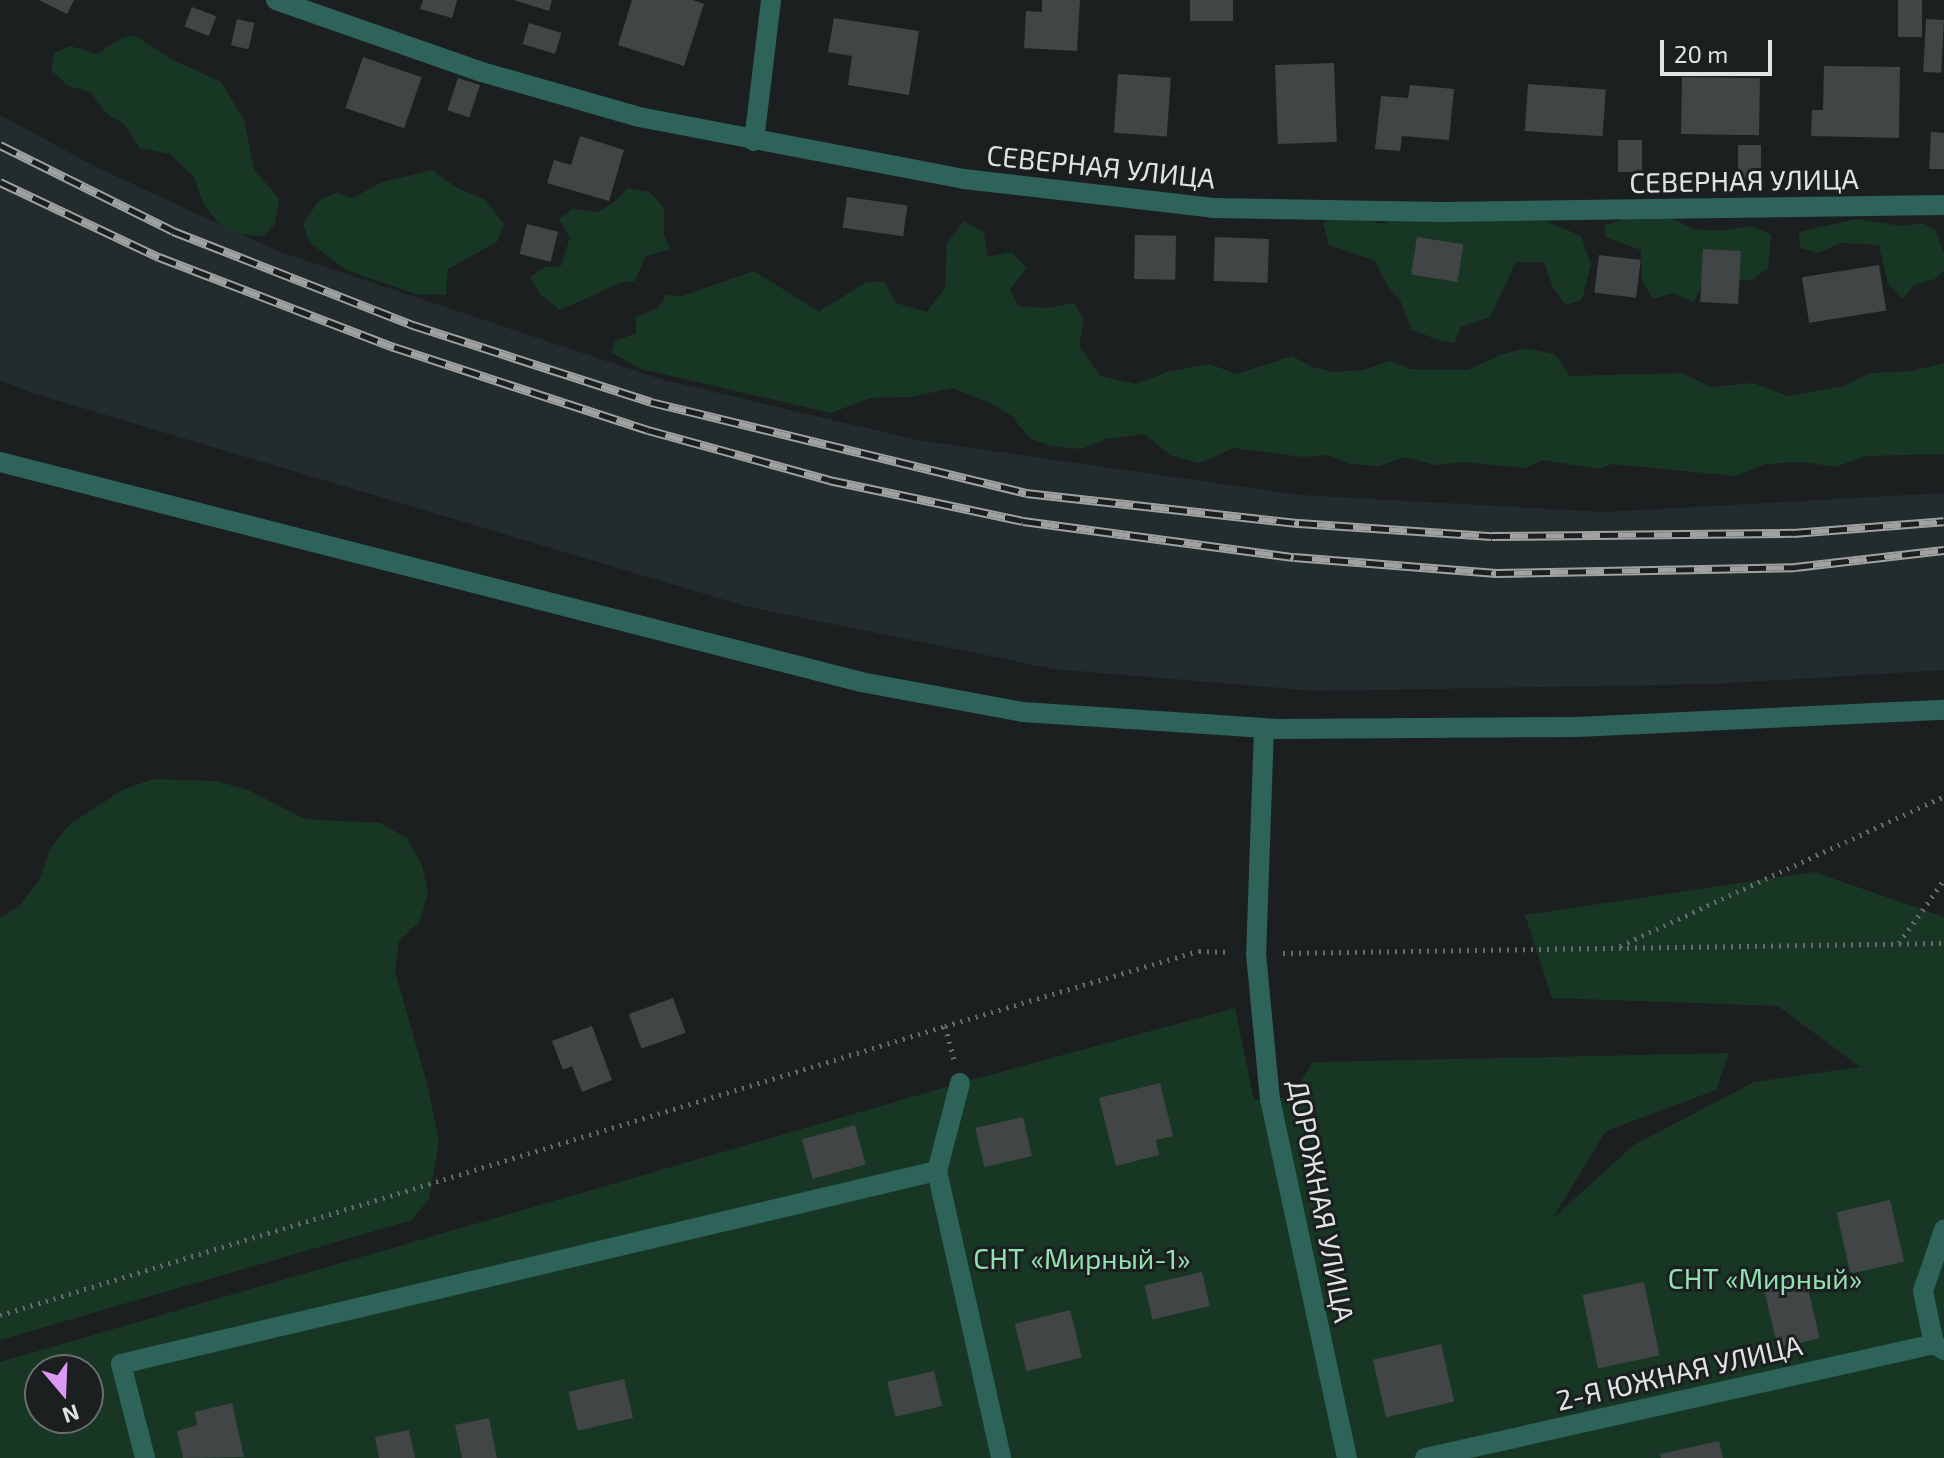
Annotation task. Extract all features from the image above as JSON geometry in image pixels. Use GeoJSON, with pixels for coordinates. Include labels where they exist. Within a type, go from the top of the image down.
{"type":"FeatureCollection","features":[{"type":"Feature","properties":{"kind":"street","name":"СЕВЕРНАЯ УЛИЦА"},"geometry":{"type":"LineString","coordinates":[[276,0],[482,72],[639,117],[964,179],[1213,208],[1443,212],[1944,205]]}},
{"type":"Feature","properties":{"kind":"street"},"geometry":{"type":"LineString","coordinates":[[754,141],[771,0]]}},
{"type":"Feature","properties":{"kind":"street"},"geometry":{"type":"LineString","coordinates":[[0,462],[861,682],[1023,712],[1264,728],[1577,727],[1944,710]]}},
{"type":"Feature","properties":{"kind":"street","name":"ДОРОЖНАЯ УЛИЦА"},"geometry":{"type":"LineString","coordinates":[[1264,728],[1256,954],[1270,1099],[1347,1458]]}},
{"type":"Feature","properties":{"kind":"street"},"geometry":{"type":"LineString","coordinates":[[960,1083],[937,1171],[1001,1458]]}},
{"type":"Feature","properties":{"kind":"street"},"geometry":{"type":"LineString","coordinates":[[145,1458],[121,1364],[937,1171]]}},
{"type":"Feature","properties":{"kind":"street"},"geometry":{"type":"LineString","coordinates":[[1939,1347],[1923,1291],[1944,1230]]}},
{"type":"Feature","properties":{"kind":"street","name":"2-Я ЮЖНАЯ УЛИЦА"},"geometry":{"type":"LineString","coordinates":[[1425,1458],[1939,1347]]}},
{"type":"Feature","properties":{"kind":"path"},"geometry":{"type":"LineString","coordinates":[[1615,948],[1944,796]]}},
{"type":"Feature","properties":{"kind":"path"},"geometry":{"type":"LineString","coordinates":[[1899,943],[1944,880]]}},
{"type":"Feature","properties":{"kind":"path"},"geometry":{"type":"LineString","coordinates":[[1256,954],[1944,943]]}},
{"type":"Feature","properties":{"kind":"path"},"geometry":{"type":"LineString","coordinates":[[0,1315],[828,1061],[1199,951]]}},
{"type":"Feature","properties":{"kind":"shaded area"},"geometry":{"type":"Polygon","coordinates":[[[0,115],[96,167],[280,252],[660,379],[917,440],[1300,495],[1605,512],[1944,493],[1944,670],[1715,684],[1317,691],[1053,669],[745,606],[32,393],[0,380],[0,115]]]}},
{"type":"Feature","properties":{"kind":"green space"},"geometry":{"type":"Polygon","coordinates":[[[134,35],[173,60],[221,82],[244,120],[254,169],[279,199],[275,224],[263,236],[239,234],[219,224],[203,203],[194,177],[170,154],[140,148],[124,124],[107,114],[90,92],[68,86],[51,70],[54,53],[70,46],[97,54],[119,39],[134,35]]]}},
{"type":"Feature","properties":{"kind":"green space"},"geometry":{"type":"Polygon","coordinates":[[[432,170],[457,188],[485,199],[504,224],[497,242],[448,269],[446,295],[416,294],[346,270],[309,242],[303,223],[319,201],[336,193],[353,198],[382,182],[432,170]]]}},
{"type":"Feature","properties":{"kind":"green space"},"geometry":{"type":"Polygon","coordinates":[[[628,188],[650,192],[664,208],[664,235],[670,249],[645,257],[635,281],[620,283],[560,310],[540,294],[530,277],[545,267],[561,266],[570,237],[559,219],[572,209],[598,212],[628,188]]]}},
{"type":"Feature","properties":{"kind":"green space"},"geometry":{"type":"Polygon","coordinates":[[[1351,214],[1381,224],[1401,216],[1546,221],[1581,236],[1591,264],[1582,300],[1566,305],[1553,288],[1544,262],[1516,262],[1490,317],[1461,327],[1454,343],[1436,339],[1412,330],[1401,302],[1387,285],[1375,261],[1329,245],[1323,223],[1334,216],[1351,214]]]}},
{"type":"Feature","properties":{"kind":"green space"},"geometry":{"type":"Polygon","coordinates":[[[1669,217],[1694,229],[1721,231],[1750,226],[1771,234],[1768,268],[1752,280],[1720,281],[1701,287],[1694,302],[1674,293],[1653,299],[1642,281],[1641,250],[1605,237],[1605,225],[1624,219],[1669,217]]]}},
{"type":"Feature","properties":{"kind":"green space"},"geometry":{"type":"Polygon","coordinates":[[[1856,219],[1902,226],[1922,223],[1935,230],[1944,253],[1944,270],[1935,279],[1914,285],[1903,299],[1888,284],[1879,245],[1840,243],[1819,253],[1800,248],[1799,232],[1856,219]]]}},
{"type":"Feature","properties":{"kind":"green space"},"geometry":{"type":"Polygon","coordinates":[[[964,221],[984,233],[988,257],[1011,252],[1027,268],[1010,289],[1018,306],[1049,308],[1074,303],[1084,320],[1079,345],[1100,376],[1136,384],[1167,372],[1209,364],[1237,374],[1292,356],[1312,367],[1334,372],[1363,370],[1390,361],[1410,369],[1468,370],[1500,355],[1526,348],[1555,354],[1570,376],[1681,373],[1712,387],[1753,383],[1788,396],[1843,386],[1871,373],[1912,371],[1944,363],[1944,454],[1866,456],[1835,467],[1804,462],[1766,464],[1735,476],[1612,464],[1599,469],[1543,460],[1526,468],[1463,462],[1435,465],[1405,457],[1379,466],[1351,464],[1328,455],[1303,457],[1234,448],[1199,463],[1172,456],[1144,434],[1106,439],[1081,449],[1051,446],[1029,438],[1012,416],[993,404],[952,388],[911,397],[870,398],[831,413],[641,369],[612,353],[615,341],[636,333],[636,317],[658,308],[666,295],[682,296],[754,271],[819,312],[866,282],[884,282],[896,303],[927,312],[945,287],[947,243],[964,221]]]}},
{"type":"Feature","properties":{"kind":"green space"},"geometry":{"type":"Polygon","coordinates":[[[154,779],[217,781],[248,790],[305,819],[380,823],[407,838],[422,865],[428,893],[420,921],[399,941],[395,971],[427,1083],[439,1141],[429,1199],[412,1220],[0,1340],[0,918],[19,906],[40,879],[50,849],[70,824],[124,789],[154,779]]]}},
{"type":"Feature","properties":{"kind":"green space"},"geometry":{"type":"Polygon","coordinates":[[[1814,872],[1944,917],[1944,1458],[0,1458],[0,1362],[24,1355],[24,1434],[104,1434],[104,1354],[28,1354],[960,1083],[1235,1008],[1254,1100],[1291,1097],[1313,1062],[1729,1053],[1716,1090],[1606,1131],[1552,1219],[1634,1145],[1754,1082],[1860,1067],[1778,1006],[1552,998],[1525,915],[1814,872]]]}},
{"type":"Feature","properties":{"kind":"building"},"geometry":{"type":"Polygon","coordinates":[[[39,0],[74,0],[67,14],[39,0]]]}},
{"type":"Feature","properties":{"kind":"building"},"geometry":{"type":"Polygon","coordinates":[[[423,0],[457,0],[452,18],[420,9],[423,0]]]}},
{"type":"Feature","properties":{"kind":"building"},"geometry":{"type":"Polygon","coordinates":[[[514,0],[552,0],[549,11],[514,0]]]}},
{"type":"Feature","properties":{"kind":"building"},"geometry":{"type":"Polygon","coordinates":[[[632,0],[693,0],[704,4],[684,66],[618,45],[632,0]]]}},
{"type":"Feature","properties":{"kind":"building"},"geometry":{"type":"Polygon","coordinates":[[[1042,0],[1080,0],[1077,51],[1024,48],[1026,11],[1042,12],[1042,0]]]}},
{"type":"Feature","properties":{"kind":"building"},"geometry":{"type":"Polygon","coordinates":[[[1190,0],[1233,0],[1233,21],[1190,21],[1190,0]]]}},
{"type":"Feature","properties":{"kind":"building"},"geometry":{"type":"Polygon","coordinates":[[[1898,0],[1922,0],[1922,37],[1898,37],[1898,0]]]}},
{"type":"Feature","properties":{"kind":"building"},"geometry":{"type":"Polygon","coordinates":[[[192,7],[216,16],[209,36],[184,27],[192,7]]]}},
{"type":"Feature","properties":{"kind":"building"},"geometry":{"type":"Polygon","coordinates":[[[834,18],[919,31],[909,95],[848,85],[852,56],[828,52],[834,18]]]}},
{"type":"Feature","properties":{"kind":"building"},"geometry":{"type":"Polygon","coordinates":[[[237,19],[255,23],[248,49],[231,45],[237,19]]]}},
{"type":"Feature","properties":{"kind":"building"},"geometry":{"type":"Polygon","coordinates":[[[1926,19],[1944,20],[1941,73],[1923,72],[1926,19]]]}},
{"type":"Feature","properties":{"kind":"building"},"geometry":{"type":"Polygon","coordinates":[[[529,23],[562,33],[555,54],[523,44],[529,23]]]}},
{"type":"Feature","properties":{"kind":"building"},"geometry":{"type":"Polygon","coordinates":[[[363,57],[422,77],[404,128],[345,108],[363,57]]]}},
{"type":"Feature","properties":{"kind":"building"},"geometry":{"type":"Polygon","coordinates":[[[1334,63],[1337,142],[1278,144],[1275,65],[1334,63]]]}},
{"type":"Feature","properties":{"kind":"building"},"geometry":{"type":"Polygon","coordinates":[[[1824,66],[1900,67],[1899,138],[1811,136],[1812,110],[1823,110],[1824,66]]]}},
{"type":"Feature","properties":{"kind":"building"},"geometry":{"type":"Polygon","coordinates":[[[1118,74],[1171,78],[1167,137],[1114,133],[1118,74]]]}},
{"type":"Feature","properties":{"kind":"building"},"geometry":{"type":"Polygon","coordinates":[[[1682,77],[1760,78],[1759,135],[1681,134],[1682,77]]]}},
{"type":"Feature","properties":{"kind":"building"},"geometry":{"type":"Polygon","coordinates":[[[458,78],[480,85],[469,117],[447,110],[458,78]]]}},
{"type":"Feature","properties":{"kind":"building"},"geometry":{"type":"Polygon","coordinates":[[[1528,84],[1606,89],[1603,136],[1525,131],[1528,84]]]}},
{"type":"Feature","properties":{"kind":"building"},"geometry":{"type":"Polygon","coordinates":[[[1410,85],[1454,89],[1449,140],[1402,136],[1400,151],[1375,149],[1381,96],[1408,98],[1410,85]]]}},
{"type":"Feature","properties":{"kind":"building"},"geometry":{"type":"Polygon","coordinates":[[[1931,132],[1944,133],[1944,169],[1929,169],[1931,132]]]}},
{"type":"Feature","properties":{"kind":"building"},"geometry":{"type":"Polygon","coordinates":[[[580,136],[624,150],[609,201],[547,183],[554,160],[571,165],[580,136]]]}},
{"type":"Feature","properties":{"kind":"building"},"geometry":{"type":"Polygon","coordinates":[[[1618,140],[1642,140],[1642,172],[1618,172],[1618,140]]]}},
{"type":"Feature","properties":{"kind":"building"},"geometry":{"type":"Polygon","coordinates":[[[1738,145],[1761,145],[1761,179],[1738,179],[1738,145]]]}},
{"type":"Feature","properties":{"kind":"building"},"geometry":{"type":"Polygon","coordinates":[[[847,197],[907,205],[903,236],[843,228],[847,197]]]}},
{"type":"Feature","properties":{"kind":"building"},"geometry":{"type":"Polygon","coordinates":[[[527,224],[558,232],[551,262],[520,254],[527,224]]]}},
{"type":"Feature","properties":{"kind":"building"},"geometry":{"type":"Polygon","coordinates":[[[1135,235],[1176,236],[1175,280],[1134,279],[1135,235]]]}},
{"type":"Feature","properties":{"kind":"building"},"geometry":{"type":"Polygon","coordinates":[[[1215,237],[1269,239],[1267,283],[1213,281],[1215,237]]]}},
{"type":"Feature","properties":{"kind":"building"},"geometry":{"type":"Polygon","coordinates":[[[1417,237],[1463,244],[1457,282],[1411,275],[1417,237]]]}},
{"type":"Feature","properties":{"kind":"building"},"geometry":{"type":"Polygon","coordinates":[[[1703,249],[1741,251],[1738,304],[1700,302],[1703,249]]]}},
{"type":"Feature","properties":{"kind":"building"},"geometry":{"type":"Polygon","coordinates":[[[1599,255],[1641,260],[1636,298],[1594,293],[1599,255]]]}},
{"type":"Feature","properties":{"kind":"building"},"geometry":{"type":"Polygon","coordinates":[[[1879,265],[1886,310],[1809,323],[1802,277],[1879,265]]]}},
{"type":"Feature","properties":{"kind":"building"},"geometry":{"type":"Polygon","coordinates":[[[673,998],[686,1033],[641,1049],[629,1014],[673,998]]]}},
{"type":"Feature","properties":{"kind":"building"},"geometry":{"type":"Polygon","coordinates":[[[592,1026],[612,1080],[582,1092],[572,1066],[563,1070],[552,1041],[592,1026]]]}},
{"type":"Feature","properties":{"kind":"building"},"geometry":{"type":"Polygon","coordinates":[[[1160,1083],[1173,1136],[1156,1140],[1159,1155],[1116,1166],[1099,1098],[1160,1083]]]}},
{"type":"Feature","properties":{"kind":"building"},"geometry":{"type":"Polygon","coordinates":[[[1023,1117],[1032,1156],[984,1167],[975,1128],[1023,1117]]]}},
{"type":"Feature","properties":{"kind":"building"},"geometry":{"type":"Polygon","coordinates":[[[855,1125],[866,1165],[812,1179],[802,1139],[855,1125]]]}},
{"type":"Feature","properties":{"kind":"building"},"geometry":{"type":"Polygon","coordinates":[[[1890,1200],[1904,1261],[1851,1274],[1836,1212],[1890,1200]]]}},
{"type":"Feature","properties":{"kind":"building"},"geometry":{"type":"Polygon","coordinates":[[[1202,1272],[1210,1306],[1152,1319],[1145,1285],[1202,1272]]]}},
{"type":"Feature","properties":{"kind":"building"},"geometry":{"type":"Polygon","coordinates":[[[1805,1275],[1820,1338],[1778,1348],[1763,1285],[1805,1275]]]}},
{"type":"Feature","properties":{"kind":"building"},"geometry":{"type":"Polygon","coordinates":[[[1644,1282],[1660,1355],[1598,1368],[1582,1295],[1644,1282]]]}},
{"type":"Feature","properties":{"kind":"building"},"geometry":{"type":"Polygon","coordinates":[[[1070,1310],[1082,1358],[1027,1371],[1015,1324],[1070,1310]]]}},
{"type":"Feature","properties":{"kind":"building"},"geometry":{"type":"Polygon","coordinates":[[[1441,1344],[1454,1401],[1386,1417],[1373,1360],[1441,1344]]]}},
{"type":"Feature","properties":{"kind":"building"},"geometry":{"type":"Polygon","coordinates":[[[934,1371],[942,1406],[895,1417],[887,1382],[934,1371]]]}},
{"type":"Feature","properties":{"kind":"building"},"geometry":{"type":"Polygon","coordinates":[[[624,1379],[633,1418],[577,1431],[568,1392],[624,1379]]]}},
{"type":"Feature","properties":{"kind":"building"},"geometry":{"type":"Polygon","coordinates":[[[232,1403],[244,1457],[183,1458],[177,1431],[197,1425],[195,1412],[232,1403]]]}},
{"type":"Feature","properties":{"kind":"building"},"geometry":{"type":"Polygon","coordinates":[[[489,1418],[497,1458],[462,1458],[455,1425],[489,1418]]]}},
{"type":"Feature","properties":{"kind":"building"},"geometry":{"type":"Polygon","coordinates":[[[409,1430],[415,1458],[379,1458],[375,1437],[409,1430]]]}},
{"type":"Feature","properties":{"kind":"building"},"geometry":{"type":"Polygon","coordinates":[[[1719,1441],[1723,1458],[1661,1458],[1660,1454],[1719,1441]]]}},
{"type":"Feature","properties":{"kind":"railway"},"geometry":{"type":"LineString","coordinates":[[0,145],[173,231],[413,325],[651,402],[1026,493],[1299,523],[1492,536],[1793,533],[1944,521]]}},
{"type":"Feature","properties":{"kind":"railway"},"geometry":{"type":"LineString","coordinates":[[0,182],[159,257],[394,347],[648,430],[829,480],[1023,521],[1294,557],[1496,573],[1795,567],[1944,550]]}},
{"type":"Feature","properties":{"kind":"park label","name":"СНТ «Мирный-1»"},"geometry":{"type":"Point","coordinates":[1082,1258]}},
{"type":"Feature","properties":{"kind":"park label","name":"СНТ «Мирный»"},"geometry":{"type":"Point","coordinates":[1765,1278]}}]}
